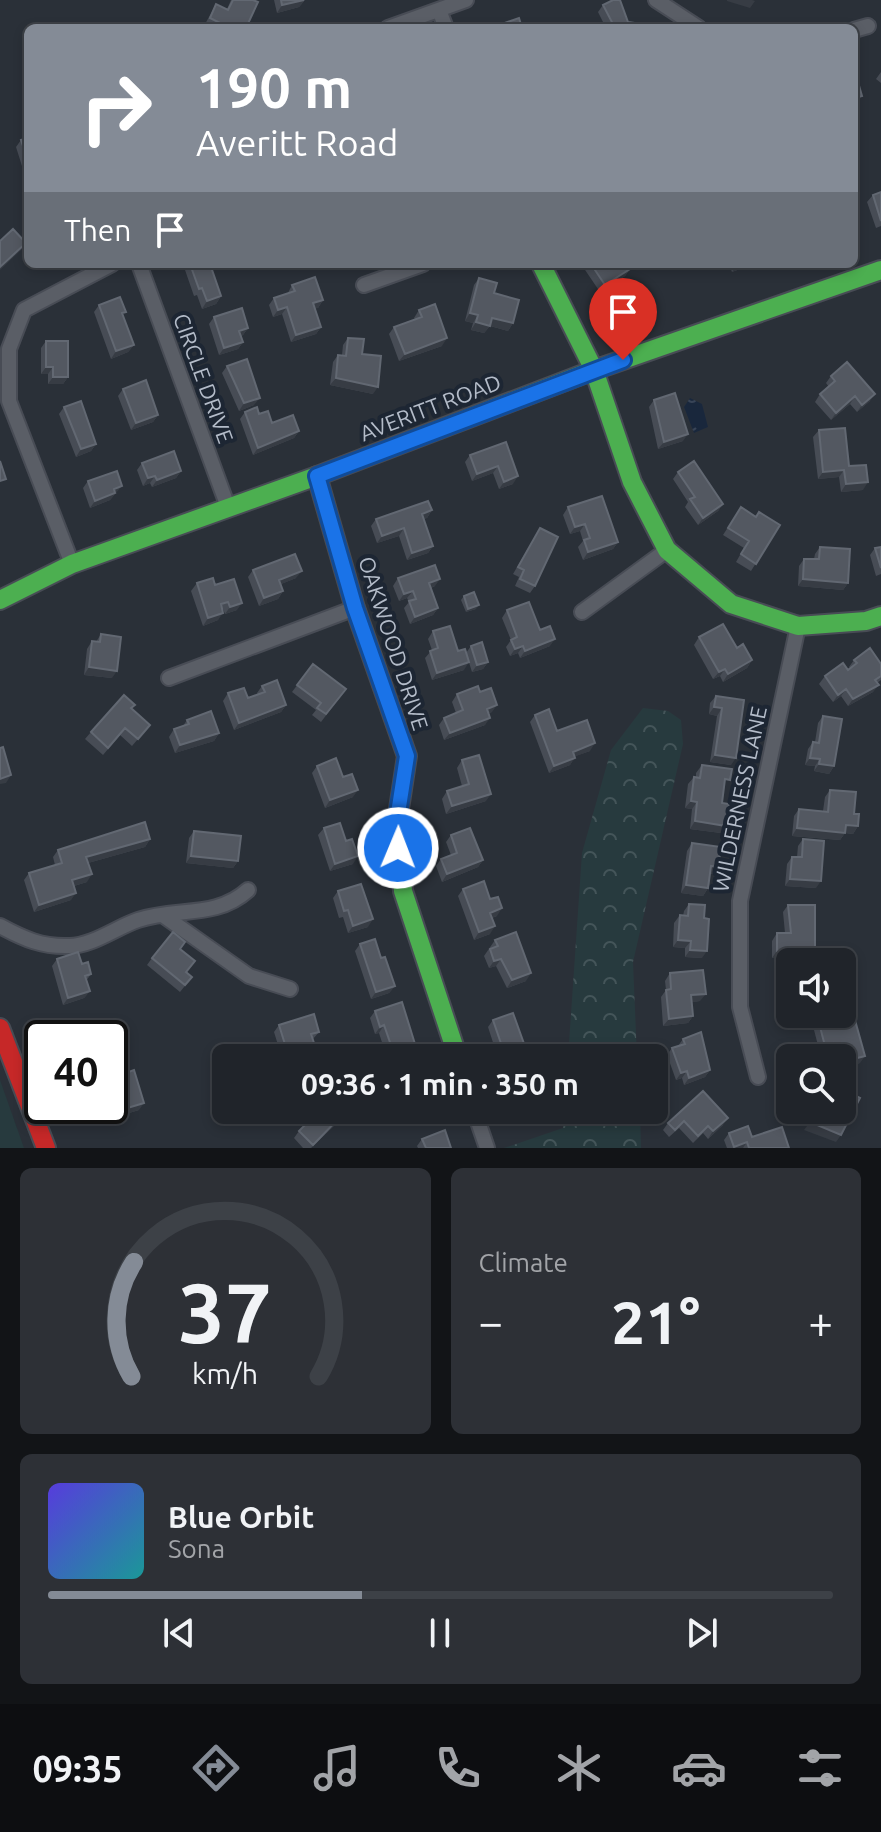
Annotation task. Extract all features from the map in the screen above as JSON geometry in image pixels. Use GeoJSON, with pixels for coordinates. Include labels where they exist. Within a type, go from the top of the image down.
{"type":"FeatureCollection","features":[{"type":"Feature","properties":{"kind":"street"},"geometry":{"type":"LineString","coordinates":[[399,24],[466,0]]}},
{"type":"Feature","properties":{"kind":"street"},"geometry":{"type":"LineString","coordinates":[[656,0],[693,24]]}},
{"type":"Feature","properties":{"kind":"street"},"geometry":{"type":"LineString","coordinates":[[439,10],[444,24]]}},
{"type":"Feature","properties":{"kind":"street"},"geometry":{"type":"LineString","coordinates":[[72,564],[5,403],[9,349],[24,310],[104,268]]}},
{"type":"Feature","properties":{"kind":"street","name":"CIRCLE DRIVE"},"geometry":{"type":"LineString","coordinates":[[140,268],[228,507]]}},
{"type":"Feature","properties":{"kind":"street"},"geometry":{"type":"LineString","coordinates":[[364,285],[412,268]]}},
{"type":"Feature","properties":{"kind":"street"},"geometry":{"type":"LineString","coordinates":[[543,268],[594,370],[632,482],[667,550],[731,604],[798,626],[866,621],[881,616]]}},
{"type":"Feature","properties":{"kind":"street","name":"AVERITT ROAD"},"geometry":{"type":"LineString","coordinates":[[0,600],[72,564],[317,476],[594,370],[881,270]]}},
{"type":"Feature","properties":{"kind":"street","name":"OAKWOOD DRIVE"},"geometry":{"type":"LineString","coordinates":[[317,476],[355,608],[407,756],[396,826],[403,891],[453,1044]]}},
{"type":"Feature","properties":{"kind":"street"},"geometry":{"type":"LineString","coordinates":[[582,612],[667,550]]}},
{"type":"Feature","properties":{"kind":"street"},"geometry":{"type":"LineString","coordinates":[[169,678],[355,608]]}},
{"type":"Feature","properties":{"kind":"street","name":"WILDERNESS LANE"},"geometry":{"type":"LineString","coordinates":[[758,1077],[740,1007],[740,901],[798,626]]}},
{"type":"Feature","properties":{"kind":"street"},"geometry":{"type":"LineString","coordinates":[[0,926],[45,946],[75,946],[140,919],[233,904],[248,890]]}},
{"type":"Feature","properties":{"kind":"street"},"geometry":{"type":"LineString","coordinates":[[164,916],[249,976],[290,989]]}},
{"type":"Feature","properties":{"kind":"street"},"geometry":{"type":"LineString","coordinates":[[0,1028],[46,1148]]}},
{"type":"Feature","properties":{"kind":"street"},"geometry":{"type":"LineString","coordinates":[[479,1124],[487,1148]]}},
{"type":"Feature","properties":{"kind":"green space"},"geometry":{"type":"Polygon","coordinates":[[[643,708],[668,711],[681,720],[683,744],[633,962],[636,1044],[569,1044],[582,853],[611,750],[643,708]]]}},
{"type":"Feature","properties":{"kind":"green space"},"geometry":{"type":"Polygon","coordinates":[[[0,1080],[24,1148],[0,1148],[0,1080]]]}},
{"type":"Feature","properties":{"kind":"green space"},"geometry":{"type":"Polygon","coordinates":[[[563,1124],[640,1124],[641,1148],[504,1148],[563,1128],[563,1124]]]}},
{"type":"Feature","properties":{"kind":"water"},"geometry":{"type":"Polygon","coordinates":[[[690,398],[702,404],[708,427],[694,433],[684,407],[690,398]]]}},
{"type":"Feature","properties":{"kind":"building"},"geometry":{"type":"Polygon","coordinates":[[[233,0],[258,2],[248,24],[222,24],[210,18],[216,4],[228,10],[233,0]]]}},
{"type":"Feature","properties":{"kind":"building"},"geometry":{"type":"Polygon","coordinates":[[[281,0],[304,0],[282,5],[281,0]]]}},
{"type":"Feature","properties":{"kind":"building"},"geometry":{"type":"Polygon","coordinates":[[[620,0],[628,22],[641,24],[613,24],[603,5],[620,0]]]}},
{"type":"Feature","properties":{"kind":"building"},"geometry":{"type":"Polygon","coordinates":[[[519,18],[521,24],[502,24],[519,18]]]}},
{"type":"Feature","properties":{"kind":"building"},"geometry":{"type":"Polygon","coordinates":[[[881,192],[881,221],[873,195],[881,192]]]}},
{"type":"Feature","properties":{"kind":"building"},"geometry":{"type":"Polygon","coordinates":[[[13,229],[24,241],[24,245],[0,267],[0,241],[13,229]]]}},
{"type":"Feature","properties":{"kind":"building"},"geometry":{"type":"Polygon","coordinates":[[[191,268],[211,268],[221,296],[207,301],[202,288],[199,289],[191,268]]]}},
{"type":"Feature","properties":{"kind":"building"},"geometry":{"type":"Polygon","coordinates":[[[594,268],[630,269],[605,285],[594,268]]]}},
{"type":"Feature","properties":{"kind":"building"},"geometry":{"type":"Polygon","coordinates":[[[315,277],[323,300],[313,303],[321,327],[296,335],[287,307],[278,310],[274,298],[295,291],[292,285],[315,277]]]}},
{"type":"Feature","properties":{"kind":"building"},"geometry":{"type":"Polygon","coordinates":[[[479,278],[497,283],[494,293],[519,300],[513,323],[492,318],[490,326],[476,322],[478,315],[470,313],[479,278]]]}},
{"type":"Feature","properties":{"kind":"building"},"geometry":{"type":"Polygon","coordinates":[[[120,297],[126,312],[122,313],[134,345],[116,351],[99,305],[120,297]]]}},
{"type":"Feature","properties":{"kind":"building"},"geometry":{"type":"Polygon","coordinates":[[[435,304],[447,338],[405,354],[394,327],[422,317],[419,310],[435,304]]]}},
{"type":"Feature","properties":{"kind":"building"},"geometry":{"type":"Polygon","coordinates":[[[242,308],[248,328],[239,331],[243,342],[224,348],[214,317],[242,308]]]}},
{"type":"Feature","properties":{"kind":"building"},"geometry":{"type":"Polygon","coordinates":[[[348,338],[364,339],[362,354],[381,356],[378,387],[336,378],[338,355],[346,356],[348,338]]]}},
{"type":"Feature","properties":{"kind":"building"},"geometry":{"type":"Polygon","coordinates":[[[46,341],[68,341],[68,377],[53,377],[53,367],[46,367],[46,341]]]}},
{"type":"Feature","properties":{"kind":"building"},"geometry":{"type":"Polygon","coordinates":[[[247,359],[260,398],[244,403],[227,366],[247,359]]]}},
{"type":"Feature","properties":{"kind":"building"},"geometry":{"type":"Polygon","coordinates":[[[847,362],[875,394],[862,405],[855,396],[836,413],[820,394],[835,381],[831,376],[847,362]]]}},
{"type":"Feature","properties":{"kind":"building"},"geometry":{"type":"Polygon","coordinates":[[[146,380],[158,415],[136,423],[123,389],[146,380]]]}},
{"type":"Feature","properties":{"kind":"building"},"geometry":{"type":"Polygon","coordinates":[[[675,393],[688,434],[664,442],[654,400],[675,393]]]}},
{"type":"Feature","properties":{"kind":"building"},"geometry":{"type":"Polygon","coordinates":[[[81,401],[96,444],[81,449],[64,407],[81,401]]]}},
{"type":"Feature","properties":{"kind":"building"},"geometry":{"type":"Polygon","coordinates":[[[257,407],[259,414],[268,411],[272,423],[293,415],[299,431],[258,448],[245,412],[257,407]]]}},
{"type":"Feature","properties":{"kind":"building"},"geometry":{"type":"Polygon","coordinates":[[[845,428],[849,466],[866,465],[868,482],[846,484],[844,470],[823,472],[819,430],[845,428]]]}},
{"type":"Feature","properties":{"kind":"building"},"geometry":{"type":"Polygon","coordinates":[[[506,442],[518,476],[504,482],[498,466],[477,474],[470,455],[506,442]]]}},
{"type":"Feature","properties":{"kind":"building"},"geometry":{"type":"Polygon","coordinates":[[[174,451],[181,471],[157,480],[155,476],[148,478],[142,463],[174,451]]]}},
{"type":"Feature","properties":{"kind":"building"},"geometry":{"type":"Polygon","coordinates":[[[0,461],[6,479],[0,481],[0,461]]]}},
{"type":"Feature","properties":{"kind":"building"},"geometry":{"type":"Polygon","coordinates":[[[694,461],[723,504],[703,518],[690,499],[695,497],[678,472],[694,461]]]}},
{"type":"Feature","properties":{"kind":"building"},"geometry":{"type":"Polygon","coordinates":[[[117,471],[122,486],[114,489],[115,493],[95,501],[88,481],[117,471]]]}},
{"type":"Feature","properties":{"kind":"building"},"geometry":{"type":"Polygon","coordinates":[[[602,496],[618,542],[588,552],[584,540],[590,538],[585,524],[575,527],[568,507],[602,496]]]}},
{"type":"Feature","properties":{"kind":"building"},"geometry":{"type":"Polygon","coordinates":[[[428,501],[432,510],[422,514],[433,546],[412,553],[404,528],[382,536],[376,519],[428,501]]]}},
{"type":"Feature","properties":{"kind":"building"},"geometry":{"type":"Polygon","coordinates":[[[741,507],[756,517],[759,512],[780,525],[756,564],[741,554],[749,541],[728,528],[741,507]]]}},
{"type":"Feature","properties":{"kind":"building"},"geometry":{"type":"Polygon","coordinates":[[[540,528],[558,537],[535,586],[520,579],[524,570],[518,567],[540,528]]]}},
{"type":"Feature","properties":{"kind":"building"},"geometry":{"type":"Polygon","coordinates":[[[820,547],[850,549],[848,583],[803,579],[804,559],[819,559],[820,547]]]}},
{"type":"Feature","properties":{"kind":"building"},"geometry":{"type":"Polygon","coordinates":[[[881,547],[881,568],[875,548],[881,547]]]}},
{"type":"Feature","properties":{"kind":"building"},"geometry":{"type":"Polygon","coordinates":[[[295,554],[302,571],[279,580],[283,591],[264,598],[253,570],[295,554]]]}},
{"type":"Feature","properties":{"kind":"building"},"geometry":{"type":"Polygon","coordinates":[[[435,565],[440,579],[429,583],[438,608],[415,617],[409,601],[416,599],[413,591],[404,594],[398,578],[435,565]]]}},
{"type":"Feature","properties":{"kind":"building"},"geometry":{"type":"Polygon","coordinates":[[[213,578],[215,585],[234,579],[242,603],[230,607],[228,602],[221,604],[223,613],[208,618],[197,583],[213,578]]]}},
{"type":"Feature","properties":{"kind":"building"},"geometry":{"type":"Polygon","coordinates":[[[474,592],[479,605],[468,609],[464,596],[474,592]]]}},
{"type":"Feature","properties":{"kind":"building"},"geometry":{"type":"Polygon","coordinates":[[[529,602],[540,630],[550,626],[555,639],[525,651],[523,646],[515,649],[511,640],[517,637],[507,610],[529,602]]]}},
{"type":"Feature","properties":{"kind":"building"},"geometry":{"type":"Polygon","coordinates":[[[723,624],[737,648],[743,644],[752,660],[728,674],[725,669],[719,672],[699,637],[723,624]]]}},
{"type":"Feature","properties":{"kind":"building"},"geometry":{"type":"Polygon","coordinates":[[[450,626],[458,651],[465,649],[469,662],[437,673],[430,651],[438,648],[433,631],[450,626]]]}},
{"type":"Feature","properties":{"kind":"building"},"geometry":{"type":"Polygon","coordinates":[[[101,634],[121,637],[117,671],[89,667],[92,641],[100,642],[101,634]]]}},
{"type":"Feature","properties":{"kind":"building"},"geometry":{"type":"Polygon","coordinates":[[[482,642],[488,662],[477,665],[471,646],[482,642]]]}},
{"type":"Feature","properties":{"kind":"building"},"geometry":{"type":"Polygon","coordinates":[[[870,648],[881,664],[881,676],[875,680],[879,685],[853,699],[846,689],[838,695],[825,676],[843,663],[848,670],[857,663],[854,660],[870,648]]]}},
{"type":"Feature","properties":{"kind":"building"},"geometry":{"type":"Polygon","coordinates":[[[313,664],[346,689],[326,714],[317,708],[321,703],[297,685],[313,664]]]}},
{"type":"Feature","properties":{"kind":"building"},"geometry":{"type":"Polygon","coordinates":[[[277,680],[286,705],[239,723],[228,693],[244,688],[248,698],[265,692],[262,686],[277,680]]]}},
{"type":"Feature","properties":{"kind":"building"},"geometry":{"type":"Polygon","coordinates":[[[478,686],[480,692],[491,688],[497,705],[487,709],[490,718],[450,733],[444,718],[463,710],[457,694],[478,686]]]}},
{"type":"Feature","properties":{"kind":"building"},"geometry":{"type":"Polygon","coordinates":[[[124,695],[135,705],[131,708],[150,725],[138,739],[125,728],[108,748],[91,732],[124,695]]]}},
{"type":"Feature","properties":{"kind":"building"},"geometry":{"type":"Polygon","coordinates":[[[716,696],[744,700],[736,758],[715,755],[722,708],[714,707],[716,696]]]}},
{"type":"Feature","properties":{"kind":"building"},"geometry":{"type":"Polygon","coordinates":[[[549,709],[557,731],[587,720],[595,743],[573,752],[575,758],[554,766],[535,715],[549,709]]]}},
{"type":"Feature","properties":{"kind":"building"},"geometry":{"type":"Polygon","coordinates":[[[211,711],[219,733],[180,745],[174,729],[189,724],[187,720],[211,711]]]}},
{"type":"Feature","properties":{"kind":"building"},"geometry":{"type":"Polygon","coordinates":[[[823,716],[842,719],[834,766],[819,764],[820,759],[810,758],[813,742],[819,743],[823,716]]]}},
{"type":"Feature","properties":{"kind":"building"},"geometry":{"type":"Polygon","coordinates":[[[3,747],[11,775],[0,779],[0,748],[3,747]]]}},
{"type":"Feature","properties":{"kind":"building"},"geometry":{"type":"Polygon","coordinates":[[[479,755],[491,794],[452,806],[447,791],[469,784],[462,760],[479,755]]]}},
{"type":"Feature","properties":{"kind":"building"},"geometry":{"type":"Polygon","coordinates":[[[336,758],[343,777],[352,774],[358,790],[330,800],[317,766],[336,758]]]}},
{"type":"Feature","properties":{"kind":"building"},"geometry":{"type":"Polygon","coordinates":[[[702,765],[732,769],[730,780],[725,779],[722,803],[729,804],[726,826],[695,821],[697,802],[691,801],[694,777],[700,778],[702,765]]]}},
{"type":"Feature","properties":{"kind":"building"},"geometry":{"type":"Polygon","coordinates":[[[830,790],[856,792],[854,814],[859,814],[858,826],[846,825],[845,833],[797,828],[799,809],[828,812],[830,790]]]}},
{"type":"Feature","properties":{"kind":"building"},"geometry":{"type":"Polygon","coordinates":[[[145,822],[150,839],[86,857],[92,874],[72,880],[76,893],[39,905],[29,873],[62,863],[58,850],[145,822]]]}},
{"type":"Feature","properties":{"kind":"building"},"geometry":{"type":"Polygon","coordinates":[[[340,823],[346,841],[352,839],[358,856],[335,864],[324,828],[340,823]]]}},
{"type":"Feature","properties":{"kind":"building"},"geometry":{"type":"Polygon","coordinates":[[[470,828],[483,860],[447,874],[441,859],[457,853],[451,835],[470,828]]]}},
{"type":"Feature","properties":{"kind":"building"},"geometry":{"type":"Polygon","coordinates":[[[194,831],[241,836],[238,861],[191,856],[194,831]]]}},
{"type":"Feature","properties":{"kind":"building"},"geometry":{"type":"Polygon","coordinates":[[[803,839],[824,841],[821,881],[790,879],[792,857],[802,857],[803,839]]]}},
{"type":"Feature","properties":{"kind":"building"},"geometry":{"type":"Polygon","coordinates":[[[692,843],[721,847],[718,867],[711,866],[708,888],[686,885],[692,843]]]}},
{"type":"Feature","properties":{"kind":"building"},"geometry":{"type":"Polygon","coordinates":[[[484,881],[490,899],[498,897],[502,908],[490,913],[495,926],[479,932],[463,889],[484,881]]]}},
{"type":"Feature","properties":{"kind":"building"},"geometry":{"type":"Polygon","coordinates":[[[361,884],[373,919],[353,926],[338,891],[361,884]]]}},
{"type":"Feature","properties":{"kind":"building"},"geometry":{"type":"Polygon","coordinates":[[[689,904],[705,905],[704,918],[709,919],[707,951],[690,950],[691,941],[678,940],[680,915],[688,916],[689,904]]]}},
{"type":"Feature","properties":{"kind":"building"},"geometry":{"type":"Polygon","coordinates":[[[788,905],[815,905],[815,948],[777,948],[777,933],[791,933],[788,905]]]}},
{"type":"Feature","properties":{"kind":"building"},"geometry":{"type":"Polygon","coordinates":[[[173,932],[185,942],[180,949],[195,961],[186,972],[192,977],[185,985],[152,958],[173,932]]]}},
{"type":"Feature","properties":{"kind":"building"},"geometry":{"type":"Polygon","coordinates":[[[516,932],[531,973],[512,980],[501,959],[494,961],[490,949],[498,946],[495,940],[516,932]]]}},
{"type":"Feature","properties":{"kind":"building"},"geometry":{"type":"Polygon","coordinates":[[[375,939],[395,986],[376,992],[360,944],[375,939]]]}},
{"type":"Feature","properties":{"kind":"building"},"geometry":{"type":"Polygon","coordinates":[[[78,952],[82,964],[88,962],[91,974],[85,976],[90,991],[68,998],[57,959],[78,952]]]}},
{"type":"Feature","properties":{"kind":"building"},"geometry":{"type":"Polygon","coordinates":[[[703,970],[706,994],[691,995],[693,1016],[669,1019],[666,990],[671,989],[670,973],[703,970]]]}},
{"type":"Feature","properties":{"kind":"building"},"geometry":{"type":"Polygon","coordinates":[[[402,1002],[415,1044],[391,1044],[375,1011],[402,1002]]]}},
{"type":"Feature","properties":{"kind":"building"},"geometry":{"type":"Polygon","coordinates":[[[513,1013],[524,1044],[501,1044],[493,1020],[513,1013]]]}},
{"type":"Feature","properties":{"kind":"building"},"geometry":{"type":"Polygon","coordinates":[[[314,1014],[319,1032],[311,1034],[314,1044],[285,1044],[279,1025],[314,1014]]]}},
{"type":"Feature","properties":{"kind":"building"},"geometry":{"type":"Polygon","coordinates":[[[856,1024],[865,1056],[856,1058],[856,1044],[824,1044],[820,1028],[856,1028],[856,1024]]]}},
{"type":"Feature","properties":{"kind":"building"},"geometry":{"type":"Polygon","coordinates":[[[701,1032],[710,1070],[689,1078],[687,1071],[681,1073],[672,1048],[685,1044],[683,1039],[701,1032]]]}},
{"type":"Feature","properties":{"kind":"building"},"geometry":{"type":"Polygon","coordinates":[[[134,1070],[144,1103],[128,1108],[128,1072],[134,1070]]]}},
{"type":"Feature","properties":{"kind":"building"},"geometry":{"type":"Polygon","coordinates":[[[703,1091],[728,1118],[713,1131],[708,1126],[698,1136],[684,1121],[675,1130],[668,1123],[703,1091]]]}},
{"type":"Feature","properties":{"kind":"building"},"geometry":{"type":"Polygon","coordinates":[[[306,1124],[333,1124],[313,1145],[299,1131],[306,1124]]]}},
{"type":"Feature","properties":{"kind":"building"},"geometry":{"type":"Polygon","coordinates":[[[815,1124],[847,1124],[841,1135],[815,1124]]]}},
{"type":"Feature","properties":{"kind":"building"},"geometry":{"type":"Polygon","coordinates":[[[748,1126],[752,1137],[782,1127],[789,1148],[749,1148],[747,1142],[734,1147],[729,1133],[748,1126]]]}},
{"type":"Feature","properties":{"kind":"building"},"geometry":{"type":"Polygon","coordinates":[[[445,1130],[451,1148],[426,1148],[422,1139],[445,1130]]]}},
{"type":"Feature","properties":{"kind":"traffic: fast"},"geometry":{"type":"LineString","coordinates":[[543,268],[594,370],[632,482],[667,550],[731,604],[798,626],[866,621],[881,616]]}},
{"type":"Feature","properties":{"kind":"traffic: fast"},"geometry":{"type":"LineString","coordinates":[[0,600],[72,564],[317,476],[594,370],[881,270]]}},
{"type":"Feature","properties":{"kind":"traffic: fast"},"geometry":{"type":"LineString","coordinates":[[397,822],[403,891],[453,1044]]}},
{"type":"Feature","properties":{"kind":"traffic: jam"},"geometry":{"type":"LineString","coordinates":[[317,476],[355,608],[407,756],[397,822]]}},
{"type":"Feature","properties":{"kind":"traffic: jam"},"geometry":{"type":"LineString","coordinates":[[0,1028],[46,1148]]}},
{"type":"Feature","properties":{"kind":"route"},"geometry":{"type":"LineString","coordinates":[[398,848],[396,826],[407,756],[355,608],[317,476],[623,360]]}}]}
